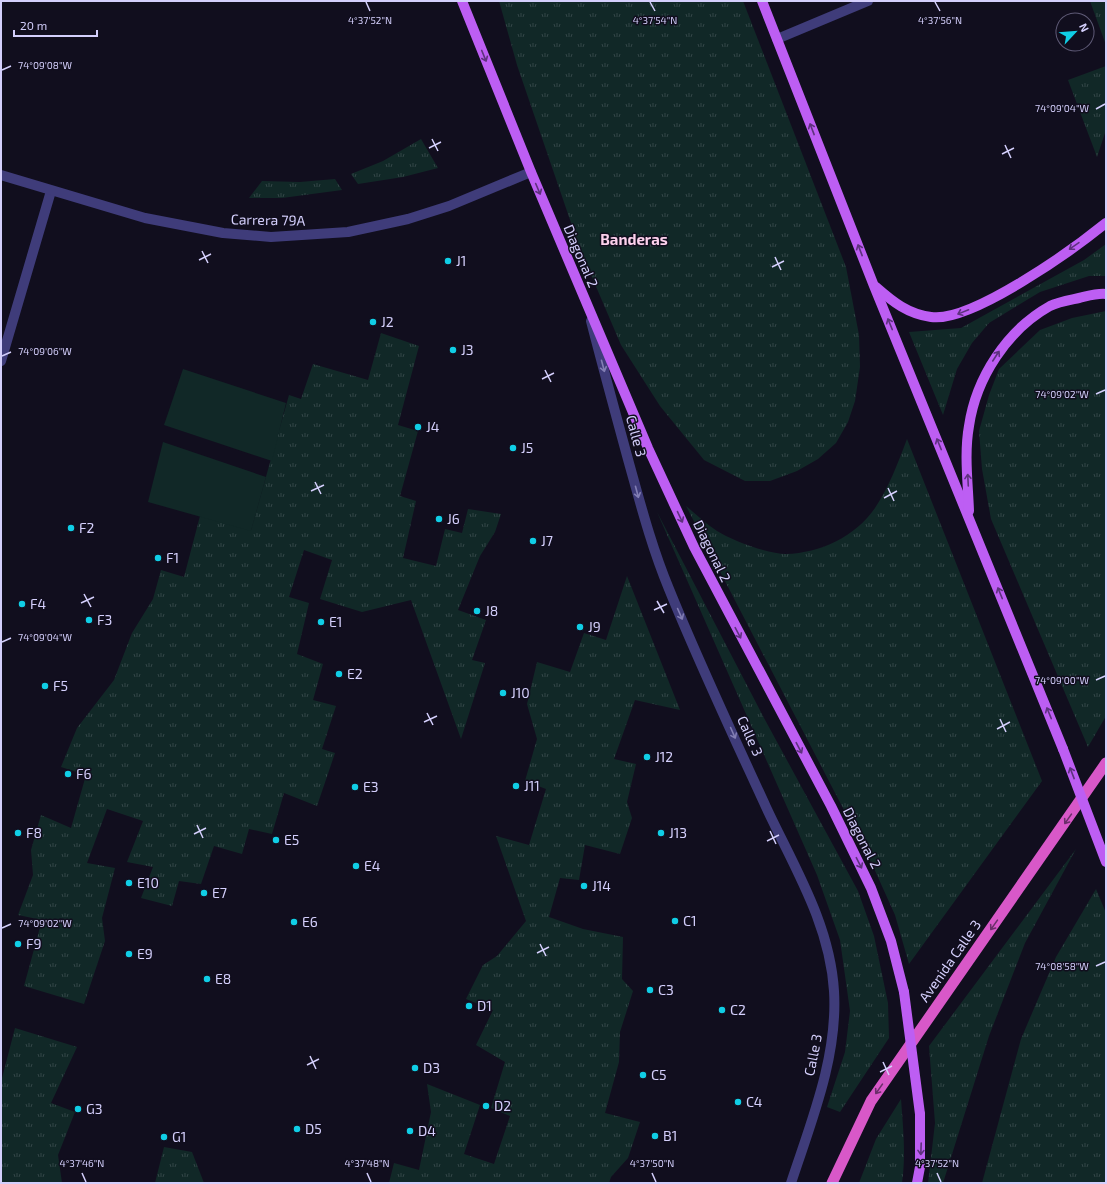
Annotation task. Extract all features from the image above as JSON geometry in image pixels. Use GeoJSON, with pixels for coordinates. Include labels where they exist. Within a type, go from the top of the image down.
{"type":"FeatureCollection","features":[{"type":"Feature","properties":{"kind":"highway","name":"Avenida Calle 3"},"geometry":{"type":"LineString","coordinates":[[832,1183],[871,1101],[1106,764]]}},
{"type":"Feature","properties":{"kind":"main road","name":"Diagonal 2"},"geometry":{"type":"LineString","coordinates":[[462,1],[585,302],[648,448],[694,548],[830,806],[871,888],[892,941],[904,992],[920,1114],[920,1167],[917,1183]]}},
{"type":"Feature","properties":{"kind":"main road"},"geometry":{"type":"LineString","coordinates":[[466,1],[469,20]]}},
{"type":"Feature","properties":{"kind":"main road"},"geometry":{"type":"LineString","coordinates":[[762,1],[874,286],[1063,749],[1106,862]]}},
{"type":"Feature","properties":{"kind":"main road"},"geometry":{"type":"LineString","coordinates":[[874,286],[901,308],[915,313],[932,318],[958,314],[985,302],[1033,275],[1106,223]]}},
{"type":"Feature","properties":{"kind":"main road"},"geometry":{"type":"LineString","coordinates":[[970,519],[966,460],[969,426],[974,403],[982,381],[996,355],[1031,318],[1051,306],[1074,299],[1106,294]]}},
{"type":"Feature","properties":{"kind":"street"},"geometry":{"type":"LineString","coordinates":[[777,39],[868,1]]}},
{"type":"Feature","properties":{"kind":"street","name":"Carrera 79A"},"geometry":{"type":"LineString","coordinates":[[1,176],[146,218],[223,233],[271,237],[348,232],[408,219],[455,204],[531,172]]}},
{"type":"Feature","properties":{"kind":"street"},"geometry":{"type":"LineString","coordinates":[[1,361],[51,191]]}},
{"type":"Feature","properties":{"kind":"street","name":"Calle 3"},"geometry":{"type":"LineString","coordinates":[[585,302],[652,546],[673,598],[767,809],[804,882],[819,922],[827,950],[834,991],[833,1023],[829,1055],[791,1183]]}},
{"type":"Feature","properties":{"kind":"green space"},"geometry":{"type":"Polygon","coordinates":[[[499,1],[743,1],[846,267],[859,335],[860,367],[855,401],[848,422],[836,443],[818,459],[797,471],[770,481],[745,481],[704,460],[660,406],[621,345],[580,249],[517,65],[499,1]]]}},
{"type":"Feature","properties":{"kind":"green space"},"geometry":{"type":"Polygon","coordinates":[[[1090,1],[1106,1],[1106,45],[1095,12],[1090,1]]]}},
{"type":"Feature","properties":{"kind":"green space"},"geometry":{"type":"Polygon","coordinates":[[[1106,66],[1106,130],[1097,157],[1068,80],[1106,66]]]}},
{"type":"Feature","properties":{"kind":"green space"},"geometry":{"type":"Polygon","coordinates":[[[421,139],[438,168],[403,177],[358,184],[351,174],[383,161],[421,139]]]}},
{"type":"Feature","properties":{"kind":"green space"},"geometry":{"type":"Polygon","coordinates":[[[335,179],[342,190],[282,198],[249,198],[262,181],[300,182],[335,179]]]}},
{"type":"Feature","properties":{"kind":"green space"},"geometry":{"type":"Polygon","coordinates":[[[1106,244],[1106,276],[1089,276],[1040,292],[989,323],[972,343],[957,369],[943,415],[909,332],[961,328],[1084,260],[1106,244]]]}},
{"type":"Feature","properties":{"kind":"green space"},"geometry":{"type":"Polygon","coordinates":[[[1106,311],[1106,716],[1088,747],[991,519],[982,469],[979,431],[989,395],[999,369],[1040,330],[1072,318],[1106,311]]]}},
{"type":"Feature","properties":{"kind":"green space"},"geometry":{"type":"Polygon","coordinates":[[[381,333],[419,346],[398,425],[418,431],[400,496],[416,501],[403,558],[436,566],[445,529],[462,533],[468,509],[501,514],[495,532],[480,556],[458,610],[486,620],[472,660],[485,663],[461,739],[411,600],[362,612],[320,599],[332,560],[304,550],[289,597],[309,603],[297,654],[323,664],[313,700],[336,706],[322,749],[335,753],[317,806],[284,793],[272,834],[249,829],[242,854],[214,846],[201,884],[179,881],[172,906],[141,898],[153,867],[127,862],[143,821],[107,809],[87,863],[115,868],[102,918],[105,941],[84,1004],[24,986],[42,920],[18,915],[33,875],[31,850],[41,815],[71,828],[86,775],[61,767],[77,728],[114,680],[132,633],[153,599],[161,570],[184,577],[200,516],[251,530],[289,395],[301,399],[313,364],[368,380],[381,333]]]}},
{"type":"Feature","properties":{"kind":"green space"},"geometry":{"type":"Polygon","coordinates":[[[183,369],[286,403],[272,461],[164,425],[183,369]]]}},
{"type":"Feature","properties":{"kind":"green space"},"geometry":{"type":"Polygon","coordinates":[[[907,439],[1042,781],[909,964],[895,915],[872,864],[686,506],[717,531],[732,539],[770,552],[786,554],[799,553],[824,547],[847,535],[867,518],[875,508],[885,492],[907,439]]]}},
{"type":"Feature","properties":{"kind":"green space"},"geometry":{"type":"Polygon","coordinates":[[[163,442],[266,477],[251,531],[148,502],[163,442]]]}},
{"type":"Feature","properties":{"kind":"green space"},"geometry":{"type":"Polygon","coordinates":[[[657,512],[764,718],[858,891],[874,936],[888,1003],[889,1038],[840,1112],[827,1107],[845,1052],[850,1011],[840,940],[817,875],[657,512]]]}},
{"type":"Feature","properties":{"kind":"green space"},"geometry":{"type":"Polygon","coordinates":[[[627,576],[680,710],[635,700],[614,759],[636,764],[627,802],[632,818],[620,854],[585,845],[579,880],[560,878],[549,917],[583,929],[623,937],[622,979],[633,991],[620,1032],[619,1062],[605,1113],[640,1122],[628,1158],[611,1177],[609,1183],[389,1183],[394,1163],[419,1170],[431,1112],[427,1084],[480,1105],[464,1154],[494,1164],[510,1116],[491,1108],[505,1062],[476,1045],[493,1010],[466,999],[483,965],[497,956],[526,921],[496,836],[529,845],[546,789],[525,781],[537,739],[527,704],[537,662],[570,672],[584,633],[606,640],[627,576]]]}},
{"type":"Feature","properties":{"kind":"green space"},"geometry":{"type":"Polygon","coordinates":[[[1076,849],[1025,943],[989,1036],[943,1183],[928,1183],[935,1123],[929,1046],[1076,849]]]}},
{"type":"Feature","properties":{"kind":"green space"},"geometry":{"type":"Polygon","coordinates":[[[1096,889],[1106,913],[1106,1183],[982,1183],[1021,1039],[1056,957],[1096,889]]]}},
{"type":"Feature","properties":{"kind":"green space"},"geometry":{"type":"Polygon","coordinates":[[[15,1028],[77,1047],[51,1103],[75,1112],[58,1155],[62,1183],[1,1183],[1,1082],[15,1028]]]}},
{"type":"Feature","properties":{"kind":"green space"},"geometry":{"type":"Polygon","coordinates":[[[901,1099],[904,1152],[902,1183],[859,1183],[876,1139],[901,1099]]]}},
{"type":"Feature","properties":{"kind":"green space"},"geometry":{"type":"Polygon","coordinates":[[[164,1147],[192,1152],[204,1183],[155,1183],[164,1147]]]}},
{"type":"Feature","properties":{"kind":"place","name":"J1"},"geometry":{"type":"Point","coordinates":[448,261]}},
{"type":"Feature","properties":{"kind":"place","name":"J2"},"geometry":{"type":"Point","coordinates":[373,322]}},
{"type":"Feature","properties":{"kind":"place","name":"J3"},"geometry":{"type":"Point","coordinates":[453,350]}},
{"type":"Feature","properties":{"kind":"place","name":"J4"},"geometry":{"type":"Point","coordinates":[418,427]}},
{"type":"Feature","properties":{"kind":"place","name":"J5"},"geometry":{"type":"Point","coordinates":[513,448]}},
{"type":"Feature","properties":{"kind":"place","name":"J6"},"geometry":{"type":"Point","coordinates":[439,519]}},
{"type":"Feature","properties":{"kind":"place","name":"F2"},"geometry":{"type":"Point","coordinates":[71,528]}},
{"type":"Feature","properties":{"kind":"place","name":"J7"},"geometry":{"type":"Point","coordinates":[533,541]}},
{"type":"Feature","properties":{"kind":"place","name":"F1"},"geometry":{"type":"Point","coordinates":[158,558]}},
{"type":"Feature","properties":{"kind":"place","name":"F4"},"geometry":{"type":"Point","coordinates":[22,604]}},
{"type":"Feature","properties":{"kind":"place","name":"J8"},"geometry":{"type":"Point","coordinates":[477,611]}},
{"type":"Feature","properties":{"kind":"place","name":"F3"},"geometry":{"type":"Point","coordinates":[89,620]}},
{"type":"Feature","properties":{"kind":"place","name":"E1"},"geometry":{"type":"Point","coordinates":[321,622]}},
{"type":"Feature","properties":{"kind":"place","name":"J9"},"geometry":{"type":"Point","coordinates":[580,627]}},
{"type":"Feature","properties":{"kind":"place","name":"E2"},"geometry":{"type":"Point","coordinates":[339,674]}},
{"type":"Feature","properties":{"kind":"place","name":"F5"},"geometry":{"type":"Point","coordinates":[45,686]}},
{"type":"Feature","properties":{"kind":"place","name":"J10"},"geometry":{"type":"Point","coordinates":[503,693]}},
{"type":"Feature","properties":{"kind":"place","name":"J12"},"geometry":{"type":"Point","coordinates":[647,757]}},
{"type":"Feature","properties":{"kind":"place","name":"F6"},"geometry":{"type":"Point","coordinates":[68,774]}},
{"type":"Feature","properties":{"kind":"place","name":"J11"},"geometry":{"type":"Point","coordinates":[516,786]}},
{"type":"Feature","properties":{"kind":"place","name":"E3"},"geometry":{"type":"Point","coordinates":[355,787]}},
{"type":"Feature","properties":{"kind":"place","name":"F8"},"geometry":{"type":"Point","coordinates":[18,833]}},
{"type":"Feature","properties":{"kind":"place","name":"J13"},"geometry":{"type":"Point","coordinates":[661,833]}},
{"type":"Feature","properties":{"kind":"place","name":"E5"},"geometry":{"type":"Point","coordinates":[276,840]}},
{"type":"Feature","properties":{"kind":"place","name":"E4"},"geometry":{"type":"Point","coordinates":[356,866]}},
{"type":"Feature","properties":{"kind":"place","name":"E10"},"geometry":{"type":"Point","coordinates":[129,883]}},
{"type":"Feature","properties":{"kind":"place","name":"J14"},"geometry":{"type":"Point","coordinates":[584,886]}},
{"type":"Feature","properties":{"kind":"place","name":"E7"},"geometry":{"type":"Point","coordinates":[204,893]}},
{"type":"Feature","properties":{"kind":"place","name":"C1"},"geometry":{"type":"Point","coordinates":[675,921]}},
{"type":"Feature","properties":{"kind":"place","name":"E6"},"geometry":{"type":"Point","coordinates":[294,922]}},
{"type":"Feature","properties":{"kind":"place","name":"F9"},"geometry":{"type":"Point","coordinates":[18,944]}},
{"type":"Feature","properties":{"kind":"place","name":"E9"},"geometry":{"type":"Point","coordinates":[129,954]}},
{"type":"Feature","properties":{"kind":"place","name":"E8"},"geometry":{"type":"Point","coordinates":[207,979]}},
{"type":"Feature","properties":{"kind":"place","name":"C3"},"geometry":{"type":"Point","coordinates":[650,990]}},
{"type":"Feature","properties":{"kind":"place","name":"D1"},"geometry":{"type":"Point","coordinates":[469,1006]}},
{"type":"Feature","properties":{"kind":"place","name":"C2"},"geometry":{"type":"Point","coordinates":[722,1010]}},
{"type":"Feature","properties":{"kind":"place","name":"D3"},"geometry":{"type":"Point","coordinates":[415,1068]}},
{"type":"Feature","properties":{"kind":"place","name":"C5"},"geometry":{"type":"Point","coordinates":[643,1075]}},
{"type":"Feature","properties":{"kind":"place","name":"C4"},"geometry":{"type":"Point","coordinates":[738,1102]}},
{"type":"Feature","properties":{"kind":"place","name":"D2"},"geometry":{"type":"Point","coordinates":[486,1106]}},
{"type":"Feature","properties":{"kind":"place","name":"G3"},"geometry":{"type":"Point","coordinates":[78,1109]}},
{"type":"Feature","properties":{"kind":"place","name":"D5"},"geometry":{"type":"Point","coordinates":[297,1129]}},
{"type":"Feature","properties":{"kind":"place","name":"D4"},"geometry":{"type":"Point","coordinates":[410,1131]}},
{"type":"Feature","properties":{"kind":"place","name":"B1"},"geometry":{"type":"Point","coordinates":[655,1136]}},
{"type":"Feature","properties":{"kind":"place","name":"G1"},"geometry":{"type":"Point","coordinates":[164,1137]}},
{"type":"Feature","properties":{"kind":"district","name":"Banderas"},"geometry":{"type":"Point","coordinates":[634,240]}}]}
